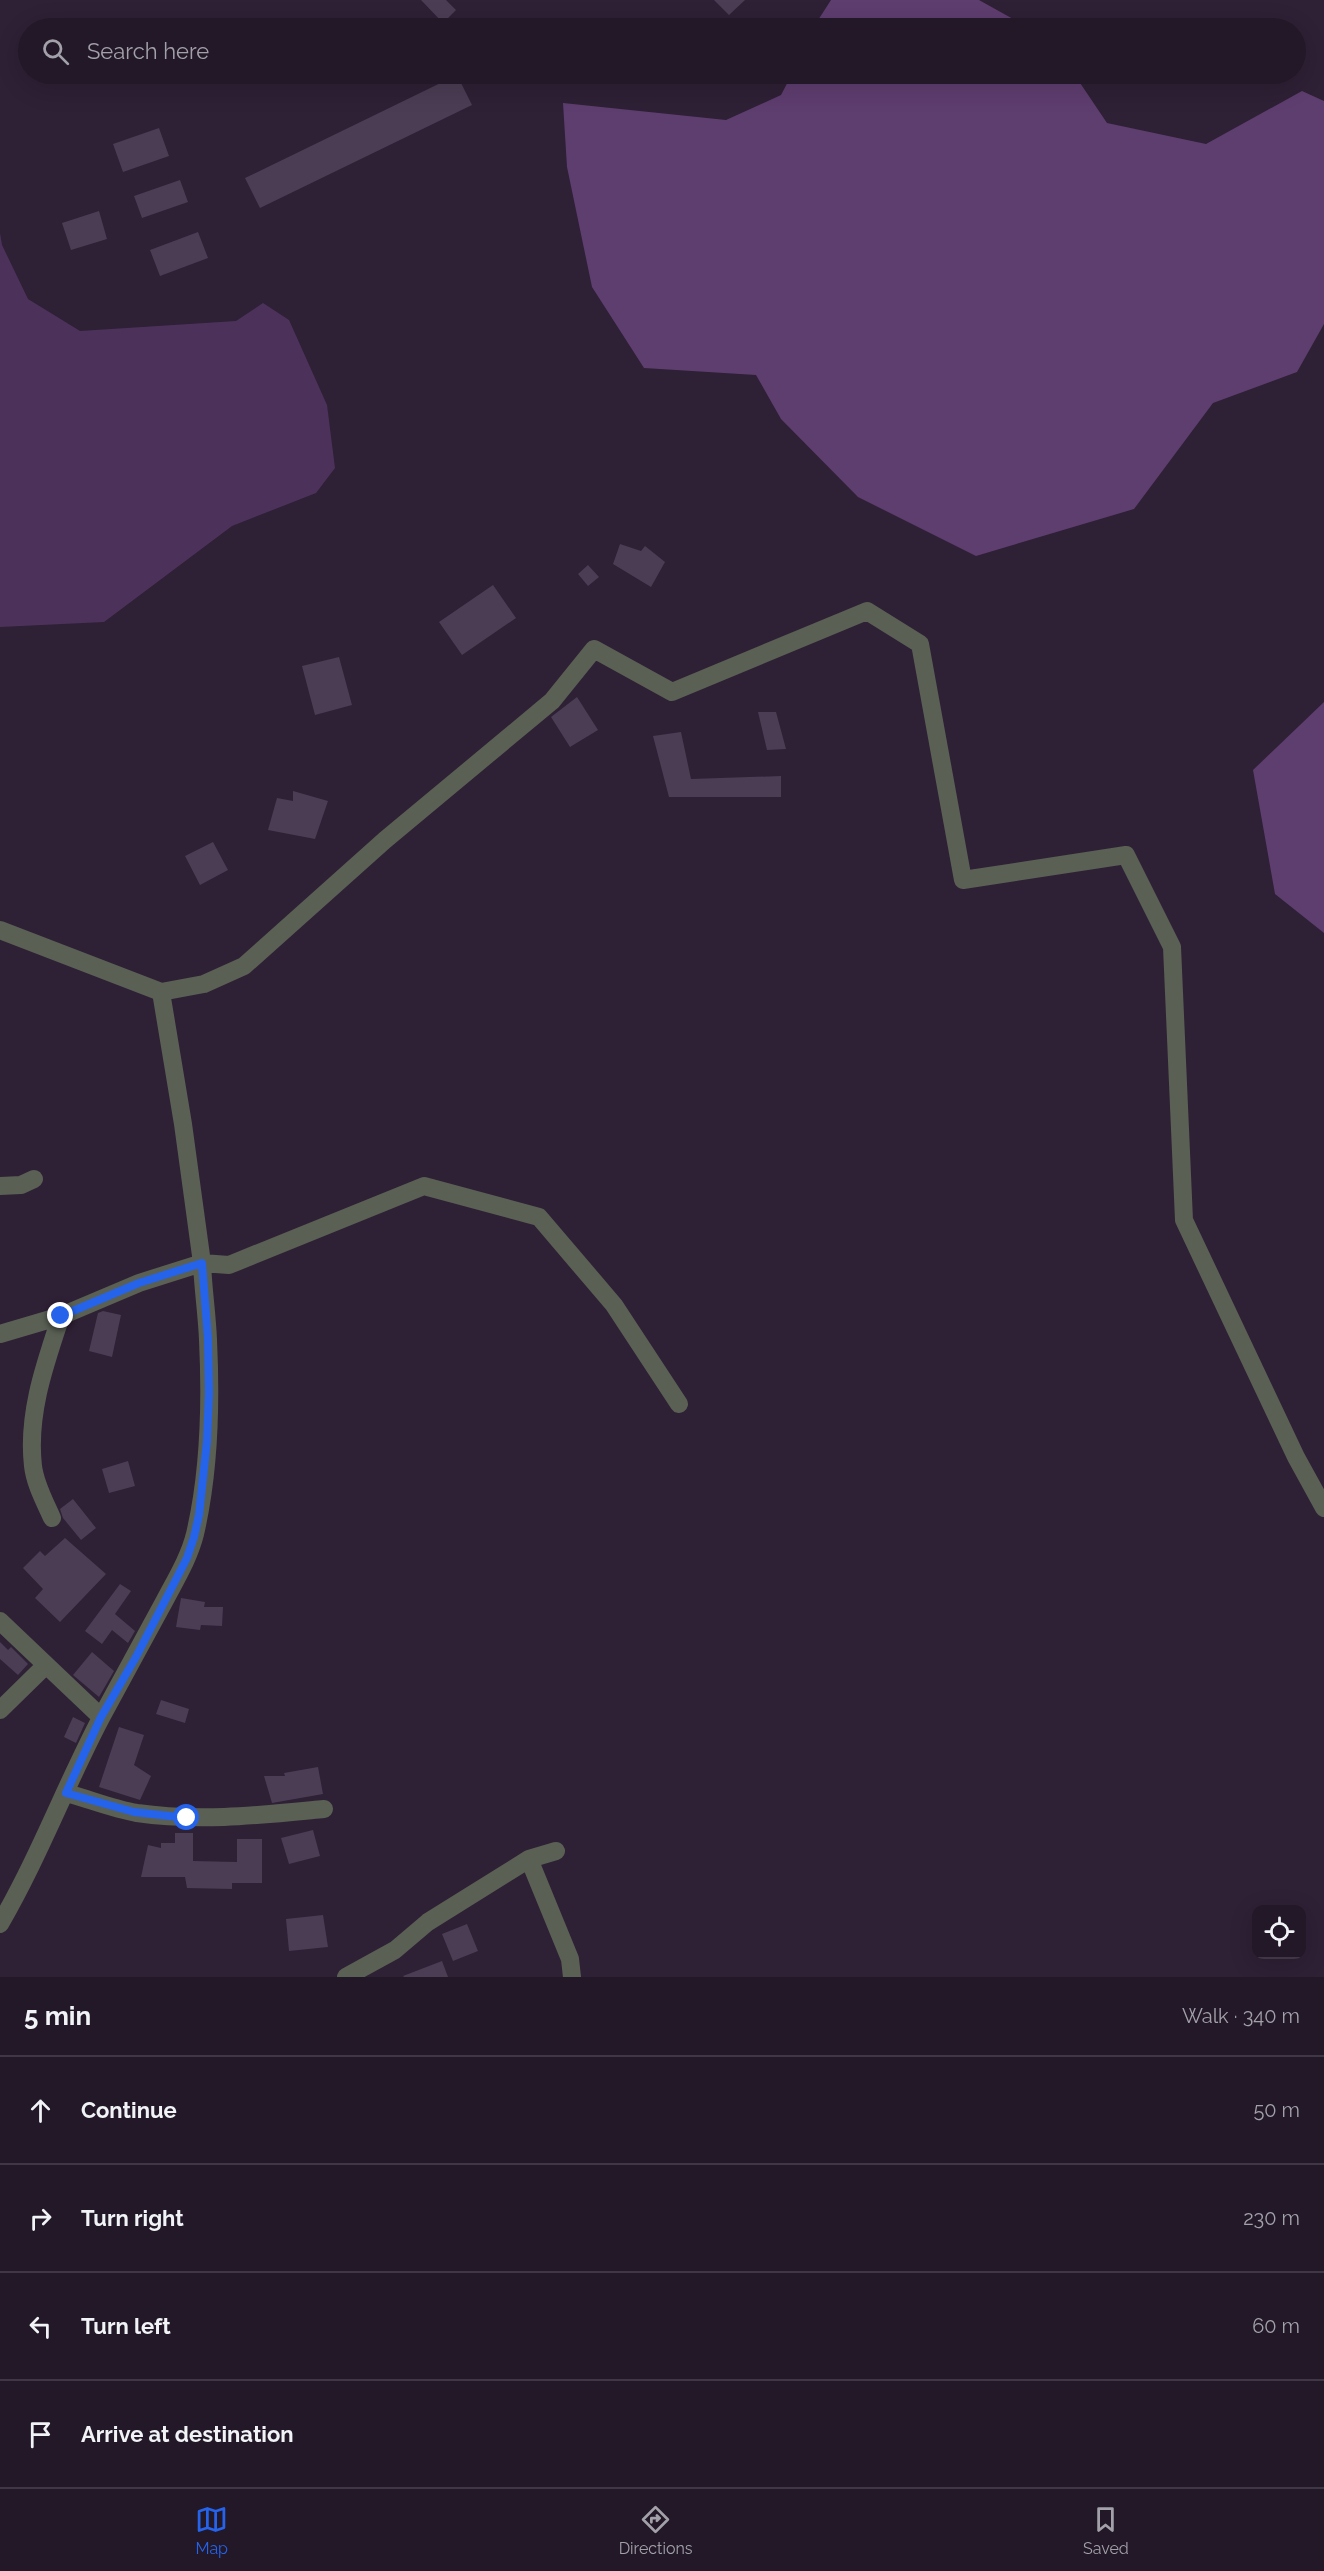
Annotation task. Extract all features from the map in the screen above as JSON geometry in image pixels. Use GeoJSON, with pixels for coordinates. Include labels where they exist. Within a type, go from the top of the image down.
{"type":"FeatureCollection","features":[{"type":"Feature","properties":{"kind":"street"},"geometry":{"type":"LineString","coordinates":[[0,930],[161,992],[204,984],[244,966],[385,840],[552,701],[594,649],[672,692],[867,611],[920,644],[963,880],[1126,855],[1172,947],[1184,1220],[1296,1457],[1324,1508]]}},
{"type":"Feature","properties":{"kind":"street"},"geometry":{"type":"LineString","coordinates":[[0,1924],[18,1892],[101,1717],[136,1657],[187,1558],[194,1537],[206,1452],[209,1393],[208,1339],[202,1263],[183,1124],[161,992]]}},
{"type":"Feature","properties":{"kind":"street"},"geometry":{"type":"LineString","coordinates":[[0,1186],[21,1185],[34,1179]]}},
{"type":"Feature","properties":{"kind":"street"},"geometry":{"type":"LineString","coordinates":[[0,1334],[61,1316],[139,1283],[202,1263],[229,1265],[424,1186],[539,1217],[614,1305],[679,1404]]}},
{"type":"Feature","properties":{"kind":"street"},"geometry":{"type":"LineString","coordinates":[[52,1518],[40,1492],[33,1466],[34,1411],[43,1367],[61,1316]]}},
{"type":"Feature","properties":{"kind":"street"},"geometry":{"type":"LineString","coordinates":[[0,1621],[101,1717]]}},
{"type":"Feature","properties":{"kind":"street"},"geometry":{"type":"LineString","coordinates":[[0,1710],[45,1666]]}},
{"type":"Feature","properties":{"kind":"street"},"geometry":{"type":"LineString","coordinates":[[66,1793],[134,1812],[187,1818],[237,1818],[324,1809]]}},
{"type":"Feature","properties":{"kind":"street"},"geometry":{"type":"LineString","coordinates":[[346,1977],[395,1950],[428,1922],[529,1859],[556,1851]]}},
{"type":"Feature","properties":{"kind":"street"},"geometry":{"type":"LineString","coordinates":[[529,1859],[570,1959],[572,1977]]}},
{"type":"Feature","properties":{"kind":"shaded area"},"geometry":{"type":"Polygon","coordinates":[[[831,0],[979,0],[1011,18],[819,18],[831,0]]]}},
{"type":"Feature","properties":{"kind":"shaded area"},"geometry":{"type":"Polygon","coordinates":[[[787,84],[1081,84],[1107,123],[1206,144],[1302,91],[1324,101],[1324,324],[1297,372],[1213,403],[1134,509],[976,556],[858,497],[781,419],[756,375],[644,368],[592,287],[567,167],[563,103],[726,120],[781,95],[787,84]]]}},
{"type":"Feature","properties":{"kind":"shaded area"},"geometry":{"type":"Polygon","coordinates":[[[0,233],[2,245],[28,299],[80,331],[236,321],[263,303],[289,320],[327,405],[335,468],[316,493],[232,526],[104,622],[0,627],[0,233]]]}},
{"type":"Feature","properties":{"kind":"shaded area"},"geometry":{"type":"Polygon","coordinates":[[[1324,702],[1324,933],[1275,894],[1253,770],[1324,702]]]}},
{"type":"Feature","properties":{"kind":"building"},"geometry":{"type":"Polygon","coordinates":[[[421,0],[446,0],[456,10],[448,18],[438,18],[421,0]]]}},
{"type":"Feature","properties":{"kind":"building"},"geometry":{"type":"Polygon","coordinates":[[[714,0],[745,0],[729,15],[714,0]]]}},
{"type":"Feature","properties":{"kind":"building"},"geometry":{"type":"Polygon","coordinates":[[[438,84],[462,84],[472,105],[260,208],[245,178],[438,84]]]}},
{"type":"Feature","properties":{"kind":"building"},"geometry":{"type":"Polygon","coordinates":[[[159,128],[169,156],[123,172],[113,144],[159,128]]]}},
{"type":"Feature","properties":{"kind":"building"},"geometry":{"type":"Polygon","coordinates":[[[180,180],[188,202],[142,218],[134,196],[180,180]]]}},
{"type":"Feature","properties":{"kind":"building"},"geometry":{"type":"Polygon","coordinates":[[[99,211],[107,239],[71,250],[62,223],[99,211]]]}},
{"type":"Feature","properties":{"kind":"building"},"geometry":{"type":"Polygon","coordinates":[[[198,232],[208,258],[160,276],[150,250],[198,232]]]}},
{"type":"Feature","properties":{"kind":"building"},"geometry":{"type":"Polygon","coordinates":[[[620,544],[641,551],[645,546],[665,562],[651,587],[613,564],[620,544]]]}},
{"type":"Feature","properties":{"kind":"building"},"geometry":{"type":"Polygon","coordinates":[[[588,565],[599,577],[588,586],[578,574],[588,565]]]}},
{"type":"Feature","properties":{"kind":"building"},"geometry":{"type":"Polygon","coordinates":[[[493,585],[516,618],[462,655],[439,622],[493,585]]]}},
{"type":"Feature","properties":{"kind":"building"},"geometry":{"type":"Polygon","coordinates":[[[339,657],[352,705],[315,715],[302,666],[339,657]]]}},
{"type":"Feature","properties":{"kind":"building"},"geometry":{"type":"Polygon","coordinates":[[[577,697],[598,730],[570,747],[551,717],[577,697]]]}},
{"type":"Feature","properties":{"kind":"building"},"geometry":{"type":"Polygon","coordinates":[[[758,712],[776,712],[786,749],[767,750],[758,712]]]}},
{"type":"Feature","properties":{"kind":"building"},"geometry":{"type":"Polygon","coordinates":[[[681,732],[691,779],[781,776],[781,797],[669,797],[653,736],[681,732]]]}},
{"type":"Feature","properties":{"kind":"building"},"geometry":{"type":"Polygon","coordinates":[[[293,791],[328,801],[315,839],[268,830],[277,798],[293,801],[293,791]]]}},
{"type":"Feature","properties":{"kind":"building"},"geometry":{"type":"Polygon","coordinates":[[[213,842],[228,870],[200,885],[185,856],[213,842]]]}},
{"type":"Feature","properties":{"kind":"building"},"geometry":{"type":"Polygon","coordinates":[[[103,1311],[121,1315],[112,1357],[89,1351],[98,1313],[103,1311]]]}},
{"type":"Feature","properties":{"kind":"building"},"geometry":{"type":"Polygon","coordinates":[[[128,1461],[135,1486],[109,1493],[102,1469],[128,1461]]]}},
{"type":"Feature","properties":{"kind":"building"},"geometry":{"type":"Polygon","coordinates":[[[73,1499],[96,1528],[81,1540],[63,1518],[60,1509],[73,1499]]]}},
{"type":"Feature","properties":{"kind":"building"},"geometry":{"type":"Polygon","coordinates":[[[65,1538],[106,1574],[60,1622],[35,1598],[43,1589],[23,1568],[40,1551],[45,1556],[65,1538]]]}},
{"type":"Feature","properties":{"kind":"building"},"geometry":{"type":"Polygon","coordinates":[[[120,1584],[131,1591],[115,1614],[135,1631],[128,1643],[112,1630],[102,1644],[85,1631],[120,1584]]]}},
{"type":"Feature","properties":{"kind":"building"},"geometry":{"type":"Polygon","coordinates":[[[181,1598],[205,1602],[204,1607],[223,1607],[222,1626],[201,1625],[200,1630],[176,1627],[181,1598]]]}},
{"type":"Feature","properties":{"kind":"building"},"geometry":{"type":"Polygon","coordinates":[[[0,1642],[8,1650],[11,1647],[28,1664],[18,1675],[0,1659],[0,1642]]]}},
{"type":"Feature","properties":{"kind":"building"},"geometry":{"type":"Polygon","coordinates":[[[92,1652],[114,1671],[99,1697],[73,1675],[92,1652]]]}},
{"type":"Feature","properties":{"kind":"building"},"geometry":{"type":"Polygon","coordinates":[[[161,1700],[189,1709],[185,1723],[156,1714],[161,1700]]]}},
{"type":"Feature","properties":{"kind":"building"},"geometry":{"type":"Polygon","coordinates":[[[73,1717],[85,1723],[76,1743],[64,1737],[73,1717]]]}},
{"type":"Feature","properties":{"kind":"building"},"geometry":{"type":"Polygon","coordinates":[[[119,1727],[144,1735],[134,1765],[151,1776],[140,1800],[99,1787],[119,1727]]]}},
{"type":"Feature","properties":{"kind":"building"},"geometry":{"type":"Polygon","coordinates":[[[318,1767],[323,1794],[272,1803],[264,1776],[285,1776],[284,1773],[318,1767]]]}},
{"type":"Feature","properties":{"kind":"building"},"geometry":{"type":"Polygon","coordinates":[[[313,1830],[320,1856],[289,1864],[281,1838],[313,1830]]]}},
{"type":"Feature","properties":{"kind":"building"},"geometry":{"type":"Polygon","coordinates":[[[175,1833],[193,1833],[193,1861],[237,1862],[237,1839],[262,1839],[262,1883],[232,1883],[232,1889],[187,1888],[185,1877],[141,1877],[148,1845],[161,1848],[161,1843],[175,1843],[175,1833]]]}},
{"type":"Feature","properties":{"kind":"building"},"geometry":{"type":"Polygon","coordinates":[[[323,1915],[328,1947],[289,1951],[286,1919],[323,1915]]]}},
{"type":"Feature","properties":{"kind":"building"},"geometry":{"type":"Polygon","coordinates":[[[467,1924],[478,1951],[453,1961],[442,1934],[467,1924]]]}},
{"type":"Feature","properties":{"kind":"building"},"geometry":{"type":"Polygon","coordinates":[[[442,1961],[448,1977],[403,1976],[442,1961]]]}},
{"type":"Feature","properties":{"kind":"route"},"geometry":{"type":"LineString","coordinates":[[61,1316],[139,1283],[202,1263],[208,1339],[209,1393],[207,1441],[199,1515],[194,1537],[187,1558],[136,1657],[101,1717],[66,1793],[134,1812],[187,1818]]}}]}
